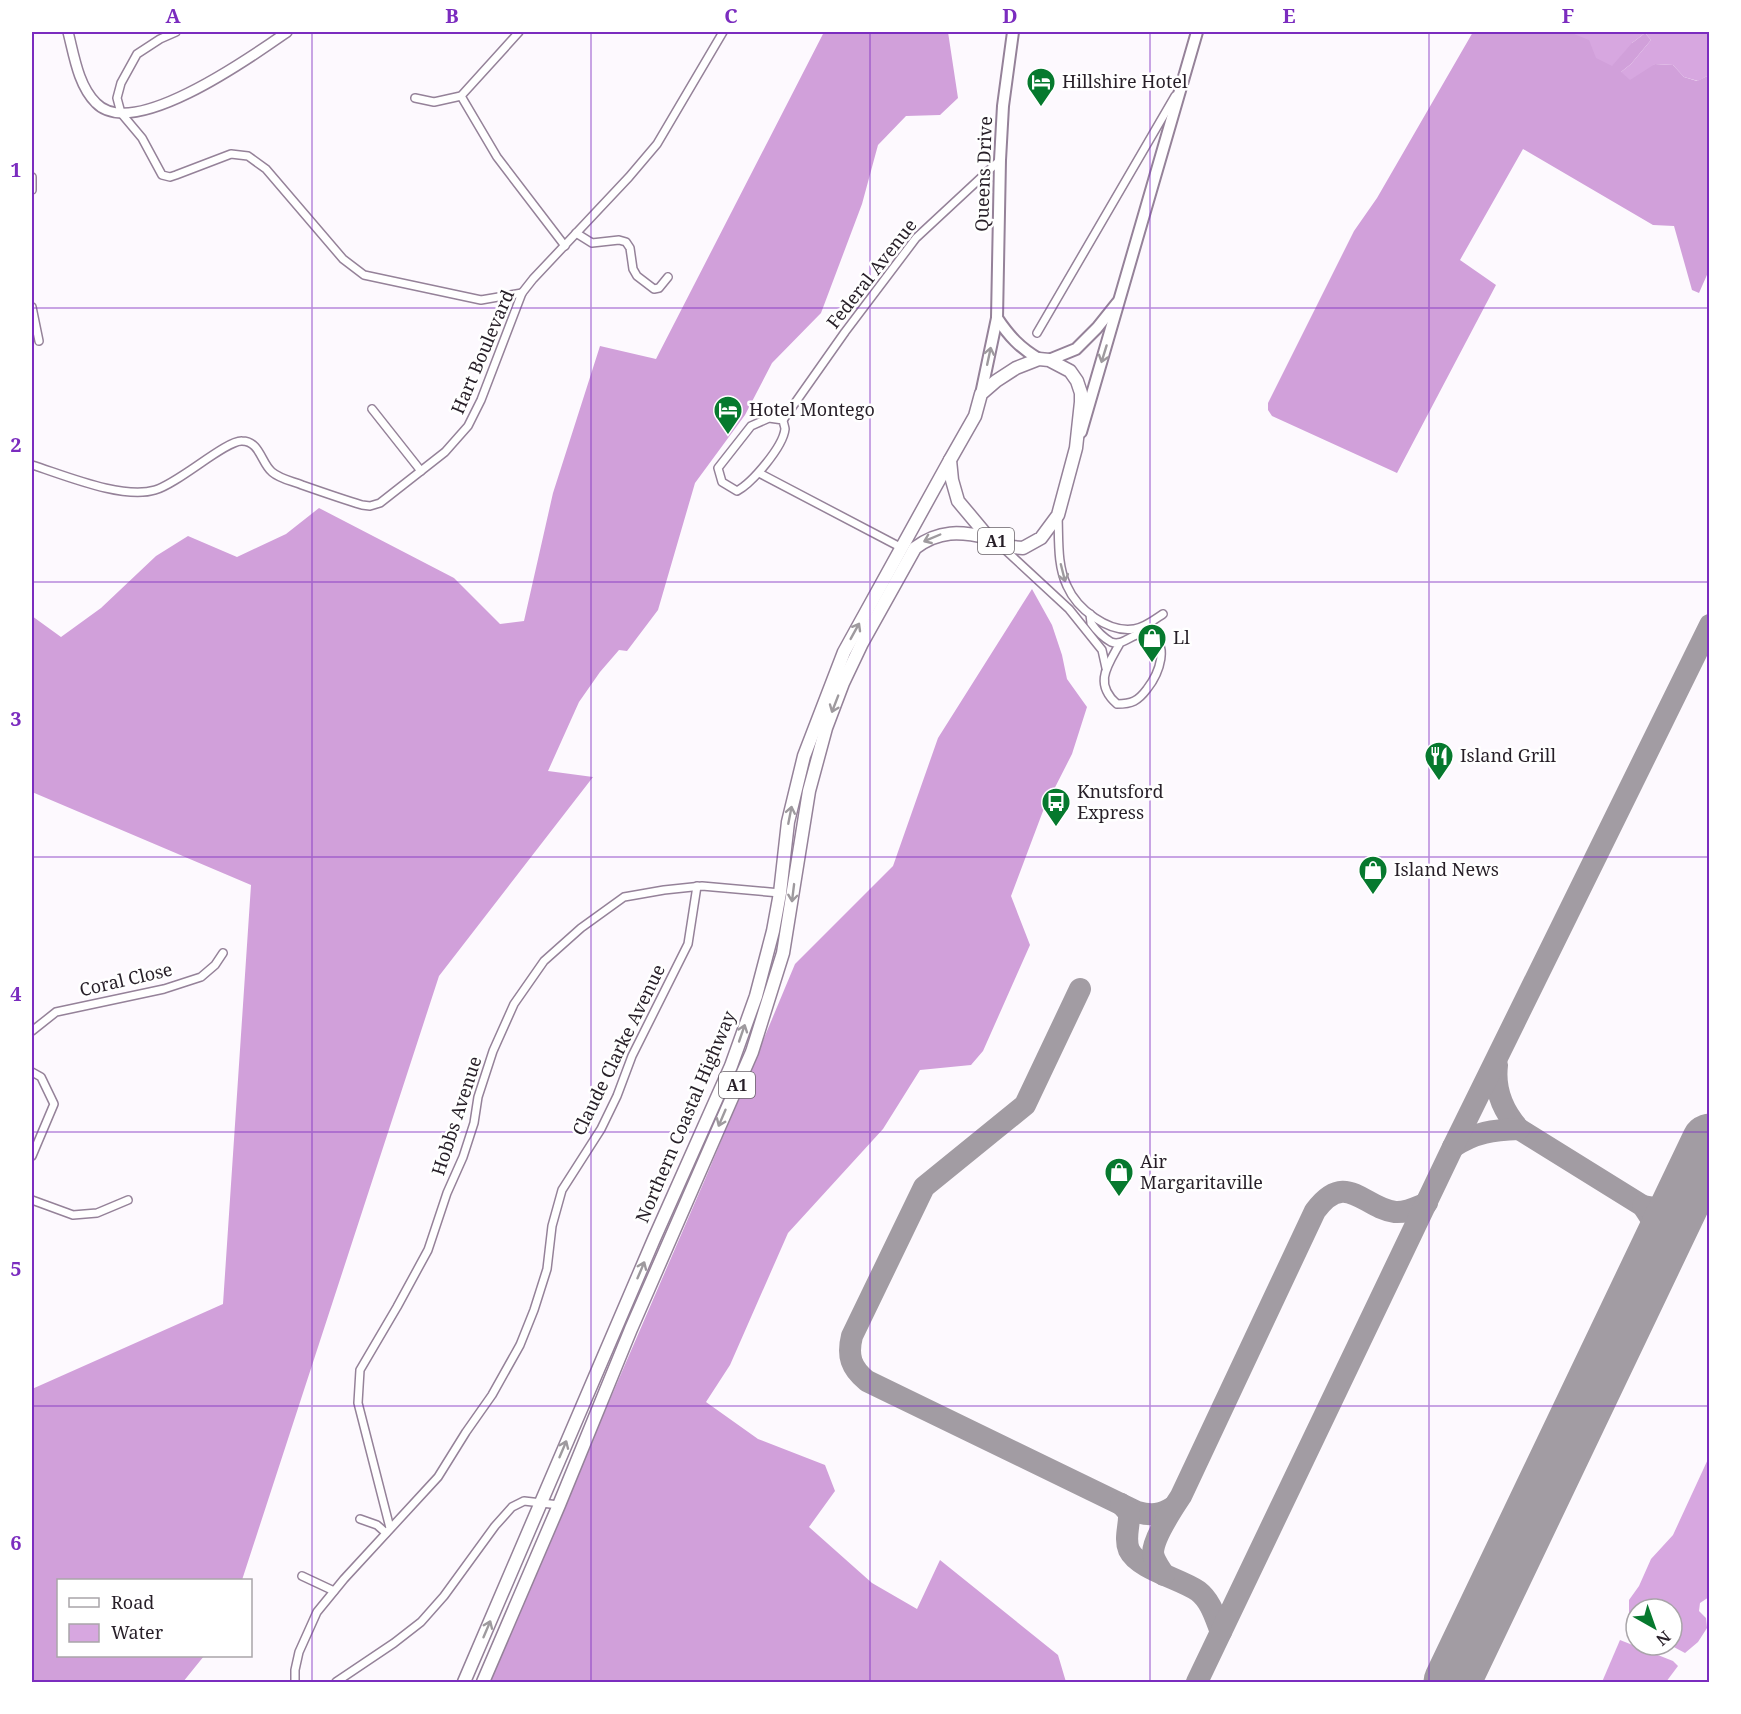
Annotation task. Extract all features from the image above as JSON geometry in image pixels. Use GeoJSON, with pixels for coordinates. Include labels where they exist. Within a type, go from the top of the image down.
{"type":"FeatureCollection","features":[{"type":"Feature","properties":{"kind":"highway"},"geometry":{"type":"LineString","coordinates":[[981,394],[1016,368],[1044,359]]}},
{"type":"Feature","properties":{"kind":"highway","name":"A1"},"geometry":{"type":"LineString","coordinates":[[981,394],[975,416],[950,460],[952,480],[958,501],[991,540],[1011,548],[1023,548],[1041,538],[1058,514],[1076,448],[1081,393],[1077,381],[1070,371],[1044,359]]}},
{"type":"Feature","properties":{"kind":"highway","name":"Northern Coastal Highway"},"geometry":{"type":"LineString","coordinates":[[464,1683],[649,1249],[731,1066],[756,996],[773,931],[788,822],[804,756],[844,652],[950,460]]}},
{"type":"Feature","properties":{"kind":"highway","name":"Northern Coastal Highway"},"geometry":{"type":"LineString","coordinates":[[483,1683],[635,1319],[752,1052],[783,953],[809,791],[826,728],[843,683],[862,643],[915,548],[928,538],[945,533],[960,533],[991,540]]}},
{"type":"Feature","properties":{"kind":"main road","name":"Queens Drive"},"geometry":{"type":"LineString","coordinates":[[981,394],[997,318],[1003,106],[1013,32]]}},
{"type":"Feature","properties":{"kind":"main road"},"geometry":{"type":"LineString","coordinates":[[1076,448],[1197,32]]}},
{"type":"Feature","properties":{"kind":"main road"},"geometry":{"type":"LineString","coordinates":[[1044,359],[1076,349],[1097,328],[1121,298]]}},
{"type":"Feature","properties":{"kind":"main road","name":"A1"},"geometry":{"type":"LineString","coordinates":[[997,318],[1013,341],[1026,351],[1044,359]]}},
{"type":"Feature","properties":{"kind":"street"},"geometry":{"type":"LineString","coordinates":[[68,32],[86,90],[97,105],[109,112],[121,113],[143,112],[167,104],[244,63],[287,32]]}},
{"type":"Feature","properties":{"kind":"street"},"geometry":{"type":"LineString","coordinates":[[176,32],[137,54],[121,83],[117,98],[121,113],[142,138],[156,167],[162,174],[170,177],[231,154],[248,156],[266,169],[343,259],[364,275],[481,300],[522,293]]}},
{"type":"Feature","properties":{"kind":"street"},"geometry":{"type":"LineString","coordinates":[[415,98],[434,102],[461,96],[519,32]]}},
{"type":"Feature","properties":{"kind":"street","name":"Hart Boulevard"},"geometry":{"type":"LineString","coordinates":[[32,465],[113,490],[132,493],[154,491],[174,483],[230,444],[242,441],[254,445],[266,466],[280,477],[362,506],[380,503],[394,494],[457,440],[475,414],[522,293],[630,177],[657,144],[723,32]]}},
{"type":"Feature","properties":{"kind":"street"},"geometry":{"type":"LineString","coordinates":[[1037,333],[1184,80]]}},
{"type":"Feature","properties":{"kind":"street"},"geometry":{"type":"LineString","coordinates":[[461,96],[497,157],[565,246]]}},
{"type":"Feature","properties":{"kind":"street","name":"Federal Avenue"},"geometry":{"type":"LineString","coordinates":[[783,420],[845,332],[916,238],[1000,160]]}},
{"type":"Feature","properties":{"kind":"street"},"geometry":{"type":"LineString","coordinates":[[32,177],[32,190]]}},
{"type":"Feature","properties":{"kind":"street"},"geometry":{"type":"LineString","coordinates":[[576,233],[592,243],[619,240],[626,242],[630,248],[633,269],[637,276],[654,288],[659,288],[668,277]]}},
{"type":"Feature","properties":{"kind":"street"},"geometry":{"type":"LineString","coordinates":[[32,307],[39,341]]}},
{"type":"Feature","properties":{"kind":"street"},"geometry":{"type":"LineString","coordinates":[[372,409],[422,471]]}},
{"type":"Feature","properties":{"kind":"street"},"geometry":{"type":"LineString","coordinates":[[769,418],[783,420],[785,428],[780,442],[759,473],[748,485],[737,491],[722,482],[718,468],[751,426],[769,418]]}},
{"type":"Feature","properties":{"kind":"street"},"geometry":{"type":"LineString","coordinates":[[759,473],[902,548]]}},
{"type":"Feature","properties":{"kind":"street"},"geometry":{"type":"LineString","coordinates":[[1058,514],[1059,554],[1067,587],[1078,603],[1090,614],[1110,626],[1121,629],[1136,629],[1162,614]]}},
{"type":"Feature","properties":{"kind":"street"},"geometry":{"type":"LineString","coordinates":[[991,540],[1069,609],[1102,650],[1106,668]]}},
{"type":"Feature","properties":{"kind":"street"},"geometry":{"type":"LineString","coordinates":[[1090,614],[1091,623],[1098,631],[1111,642],[1120,643]]}},
{"type":"Feature","properties":{"kind":"street"},"geometry":{"type":"LineString","coordinates":[[1147,634],[1156,639],[1162,654],[1152,682],[1141,697],[1132,704],[1117,704],[1110,699],[1104,686],[1103,678],[1106,668],[1120,643],[1133,636],[1147,634]]}},
{"type":"Feature","properties":{"kind":"street","name":"Hobbs Avenue"},"geometry":{"type":"LineString","coordinates":[[388,1530],[358,1403],[360,1370],[428,1250],[447,1193],[463,1157],[474,1123],[478,1097],[493,1051],[514,1004],[544,961],[581,928],[624,897],[697,886],[744,888],[780,893]]}},
{"type":"Feature","properties":{"kind":"street","name":"Claude Clarke Avenue"},"geometry":{"type":"LineString","coordinates":[[295,1683],[299,1652],[317,1612],[388,1530],[438,1477],[492,1395],[520,1345],[547,1269],[552,1226],[562,1190],[605,1121],[633,1056],[688,944],[697,886]]}},
{"type":"Feature","properties":{"kind":"street","name":"Coral Close"},"geometry":{"type":"LineString","coordinates":[[32,1031],[56,1012],[164,989],[201,977],[215,965],[223,953]]}},
{"type":"Feature","properties":{"kind":"street"},"geometry":{"type":"LineString","coordinates":[[32,1072],[41,1077],[54,1104],[32,1156]]}},
{"type":"Feature","properties":{"kind":"street"},"geometry":{"type":"LineString","coordinates":[[32,1200],[73,1215],[98,1213],[128,1200]]}},
{"type":"Feature","properties":{"kind":"street"},"geometry":{"type":"LineString","coordinates":[[336,1683],[420,1622],[444,1596],[495,1526],[512,1507],[524,1502],[559,1505]]}},
{"type":"Feature","properties":{"kind":"street"},"geometry":{"type":"LineString","coordinates":[[360,1519],[388,1530]]}},
{"type":"Feature","properties":{"kind":"street"},"geometry":{"type":"LineString","coordinates":[[302,1576],[334,1591]]}},
{"type":"Feature","properties":{"kind":"shaded area"},"geometry":{"type":"Polygon","coordinates":[[[824,32],[948,32],[958,98],[940,115],[906,116],[878,145],[862,204],[821,313],[772,363],[745,415],[695,483],[658,610],[627,651],[619,650],[600,672],[579,702],[548,771],[593,777],[439,976],[242,1579],[57,1579],[57,1657],[203,1657],[183,1682],[32,1682],[32,1389],[223,1304],[251,885],[32,792],[32,616],[61,637],[101,608],[156,556],[188,536],[237,557],[286,534],[319,508],[454,578],[500,624],[524,621],[553,493],[600,346],[656,359],[824,32]]]}},
{"type":"Feature","properties":{"kind":"shaded area"},"geometry":{"type":"Polygon","coordinates":[[[1473,32],[1572,32],[1632,43],[1645,33],[1651,40],[1631,64],[1621,72],[1655,64],[1673,65],[1684,77],[1697,81],[1709,75],[1710,268],[1699,293],[1692,290],[1674,226],[1653,225],[1523,149],[1460,260],[1496,285],[1397,473],[1272,416],[1268,410],[1268,403],[1354,231],[1377,198],[1473,32]]]}},
{"type":"Feature","properties":{"kind":"shaded area"},"geometry":{"type":"Polygon","coordinates":[[[1032,589],[1052,625],[1067,679],[1087,707],[1072,754],[1043,811],[1011,896],[1030,945],[983,1051],[971,1065],[920,1070],[883,1129],[788,1233],[730,1365],[706,1402],[758,1439],[825,1465],[835,1491],[809,1527],[872,1583],[917,1609],[940,1560],[1058,1655],[1066,1682],[488,1682],[706,1177],[795,964],[893,866],[938,738],[1032,589]]]}},
{"type":"Feature","properties":{"kind":"water"},"geometry":{"type":"Polygon","coordinates":[[[1569,32],[1709,32],[1709,75],[1698,81],[1684,77],[1673,65],[1655,64],[1630,80],[1621,72],[1631,64],[1651,40],[1645,33],[1632,43],[1612,66],[1596,58],[1589,40],[1569,32]]]}},
{"type":"Feature","properties":{"kind":"water"},"geometry":{"type":"Polygon","coordinates":[[[1709,1457],[1709,1597],[1700,1603],[1699,1611],[1706,1618],[1707,1628],[1698,1642],[1685,1653],[1684,1597],[1631,1597],[1639,1586],[1651,1559],[1673,1535],[1709,1457]]]}},
{"type":"Feature","properties":{"kind":"water"},"geometry":{"type":"Polygon","coordinates":[[[1620,1640],[1624,1642],[1624,1657],[1663,1657],[1678,1666],[1666,1682],[1602,1682],[1620,1640]]]}},
{"type":"Feature","properties":{"kind":"taxiway"},"geometry":{"type":"LineString","coordinates":[[1197,1682],[1453,1147],[1710,625]]}},
{"type":"Feature","properties":{"kind":"taxiway"},"geometry":{"type":"LineString","coordinates":[[1080,989],[1025,1105],[924,1187],[852,1336],[850,1356],[857,1371],[867,1381],[1137,1512],[1156,1514],[1173,1507]]}},
{"type":"Feature","properties":{"kind":"taxiway"},"geometry":{"type":"LineString","coordinates":[[1497,1065],[1497,1083],[1501,1100],[1508,1115],[1519,1129],[1643,1206],[1656,1226],[1659,1247]]}},
{"type":"Feature","properties":{"kind":"taxiway"},"geometry":{"type":"LineString","coordinates":[[1453,1147],[1469,1138],[1485,1133],[1519,1129]]}},
{"type":"Feature","properties":{"kind":"taxiway"},"geometry":{"type":"LineString","coordinates":[[1164,1575],[1153,1553],[1156,1540],[1181,1496],[1315,1211],[1326,1199],[1336,1193],[1345,1192],[1355,1194],[1395,1212],[1407,1211],[1427,1203]]}},
{"type":"Feature","properties":{"kind":"taxiway"},"geometry":{"type":"LineString","coordinates":[[1643,1206],[1661,1209],[1684,1196]]}},
{"type":"Feature","properties":{"kind":"taxiway"},"geometry":{"type":"LineString","coordinates":[[1121,1504],[1129,1513],[1127,1541],[1134,1557],[1150,1568],[1198,1591],[1209,1604],[1221,1632]]}},
{"type":"Feature","properties":{"kind":"runway"},"geometry":{"type":"LineString","coordinates":[[1452,1682],[1710,1142]]}},
{"type":"Feature","properties":{"kind":"place","name":"Hillshire Hotel"},"geometry":{"type":"Point","coordinates":[1041,108]}},
{"type":"Feature","properties":{"kind":"place","name":"Hotel Montego"},"geometry":{"type":"Point","coordinates":[728,436]}},
{"type":"Feature","properties":{"kind":"place","name":"Ll"},"geometry":{"type":"Point","coordinates":[1152,664]}},
{"type":"Feature","properties":{"kind":"place","name":"Island Grill"},"geometry":{"type":"Point","coordinates":[1439,782]}},
{"type":"Feature","properties":{"kind":"place","name":"Knutsford Express"},"geometry":{"type":"Point","coordinates":[1056,828]}},
{"type":"Feature","properties":{"kind":"place","name":"Island News"},"geometry":{"type":"Point","coordinates":[1373,896]}},
{"type":"Feature","properties":{"kind":"place","name":"Air Margaritaville"},"geometry":{"type":"Point","coordinates":[1119,1198]}}]}
